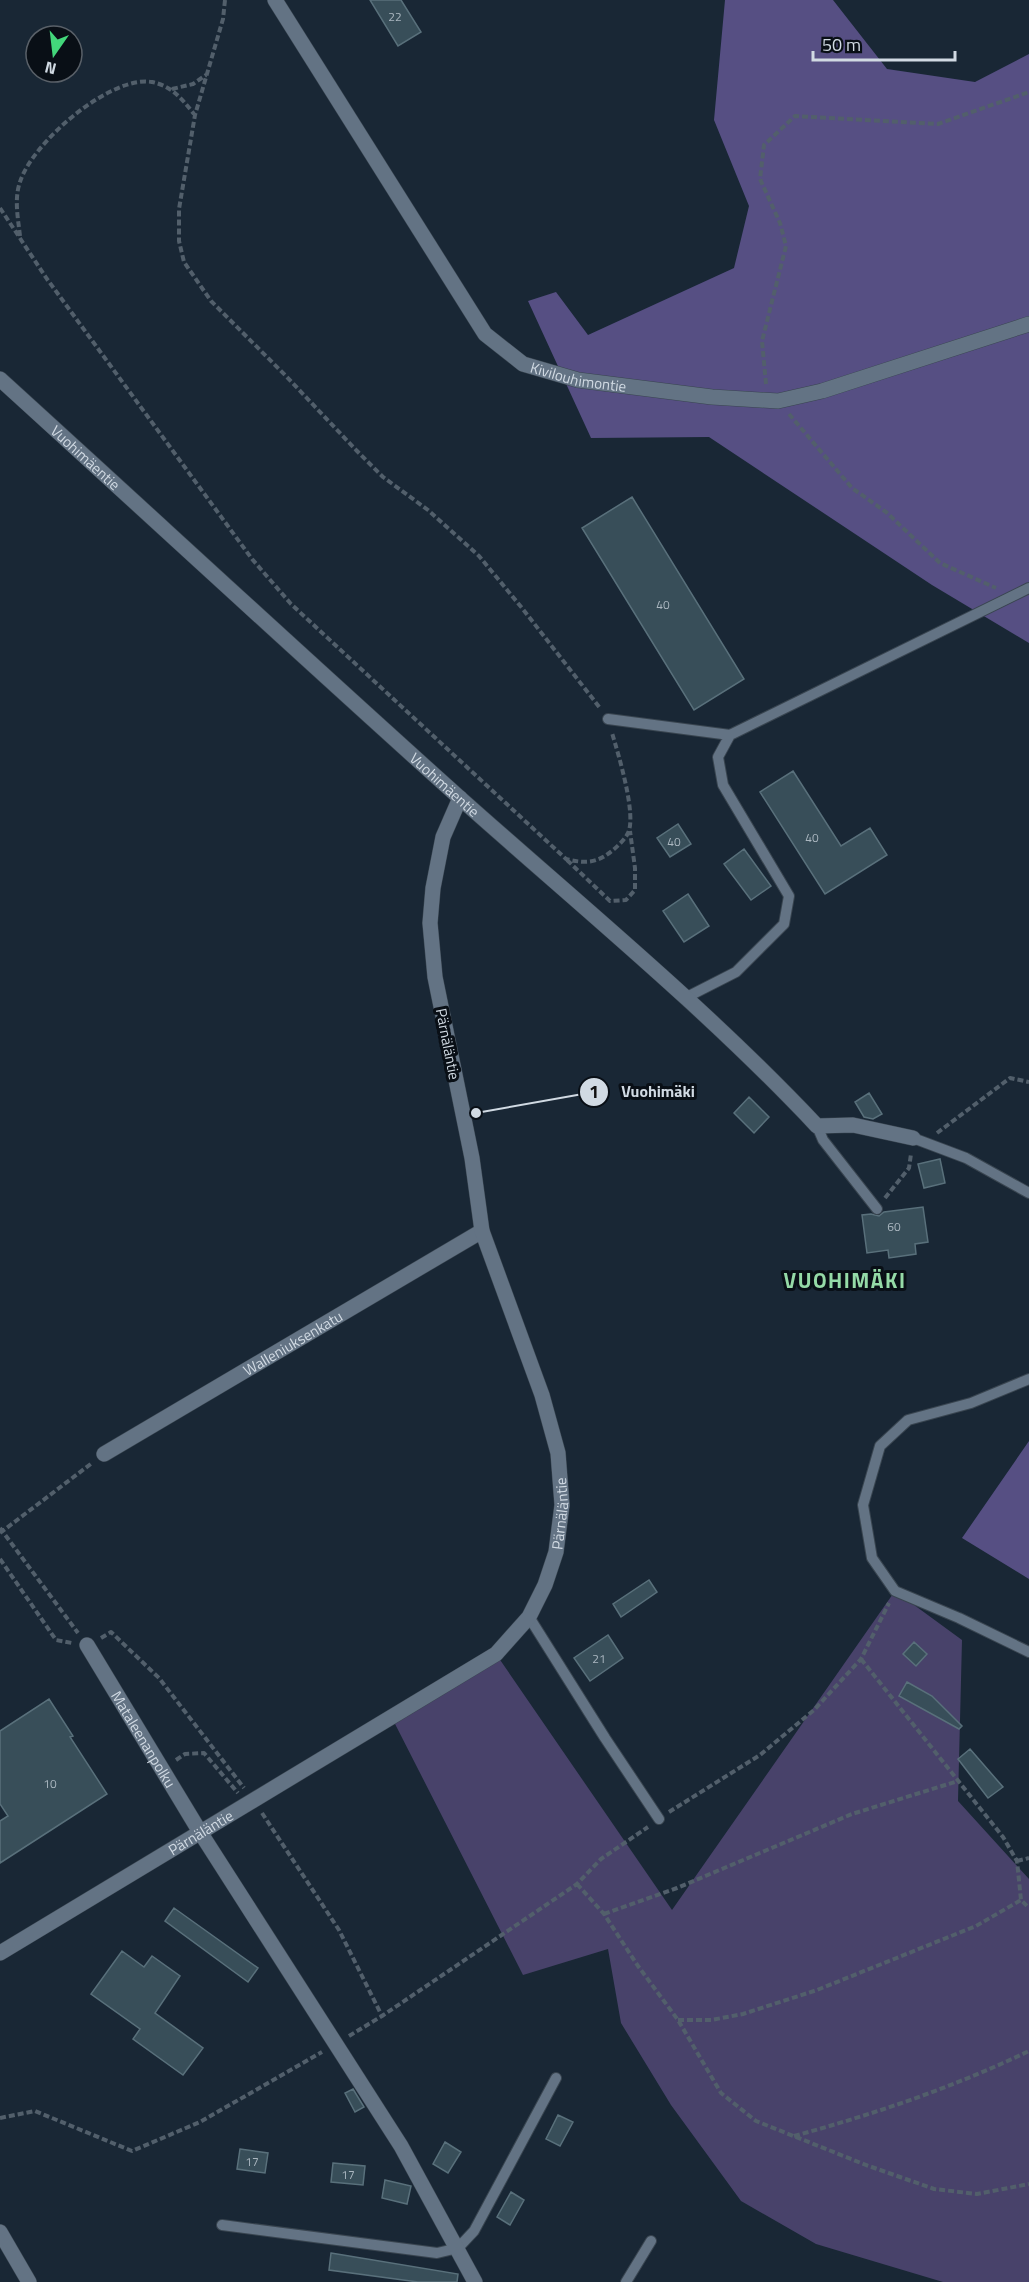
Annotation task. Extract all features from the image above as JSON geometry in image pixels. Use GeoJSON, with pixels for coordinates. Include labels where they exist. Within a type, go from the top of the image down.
{"type":"FeatureCollection","features":[{"type":"Feature","properties":{"kind":"street","name":"Kivilouhimontie"},"geometry":{"type":"LineString","coordinates":[[275,0],[485,334],[523,364],[578,380],[712,397],[778,401],[822,391],[1029,324]]}},
{"type":"Feature","properties":{"kind":"street","name":"Vuohimäentie"},"geometry":{"type":"LineString","coordinates":[[0,379],[460,798],[685,998],[782,1088],[818,1126]]}},
{"type":"Feature","properties":{"kind":"street","name":"Pärnäläntie"},"geometry":{"type":"LineString","coordinates":[[0,1953],[250,1800],[496,1654],[529,1617],[545,1585],[556,1552],[562,1505],[558,1453],[542,1395],[482,1231],[472,1158],[435,977],[430,923],[434,888],[443,837],[460,798]]}},
{"type":"Feature","properties":{"kind":"street"},"geometry":{"type":"LineString","coordinates":[[818,1126],[853,1125],[919,1140]]}},
{"type":"Feature","properties":{"kind":"street","name":"Walleniuksenkatu"},"geometry":{"type":"LineString","coordinates":[[104,1454],[482,1231]]}},
{"type":"Feature","properties":{"kind":"street","name":"Mataleenanpolku"},"geometry":{"type":"LineString","coordinates":[[87,1645],[200,1832],[400,2146],[475,2282]]}},
{"type":"Feature","properties":{"kind":"street"},"geometry":{"type":"LineString","coordinates":[[0,2232],[29,2282]]}},
{"type":"Feature","properties":{"kind":"lane"},"geometry":{"type":"LineString","coordinates":[[608,718],[730,735],[1029,588]]}},
{"type":"Feature","properties":{"kind":"lane"},"geometry":{"type":"LineString","coordinates":[[685,998],[736,972],[784,924],[789,896],[723,785],[718,757],[730,735]]}},
{"type":"Feature","properties":{"kind":"lane"},"geometry":{"type":"LineString","coordinates":[[818,1126],[823,1140],[877,1209]]}},
{"type":"Feature","properties":{"kind":"lane"},"geometry":{"type":"LineString","coordinates":[[919,1140],[966,1158],[1029,1193]]}},
{"type":"Feature","properties":{"kind":"lane"},"geometry":{"type":"LineString","coordinates":[[1029,1379],[971,1403],[908,1420],[880,1446],[862,1505],[872,1558],[895,1591],[959,1618],[1029,1652]]}},
{"type":"Feature","properties":{"kind":"lane"},"geometry":{"type":"LineString","coordinates":[[529,1617],[659,1819]]}},
{"type":"Feature","properties":{"kind":"lane"},"geometry":{"type":"LineString","coordinates":[[222,2225],[437,2253],[458,2248],[474,2231],[556,2078]]}},
{"type":"Feature","properties":{"kind":"lane"},"geometry":{"type":"LineString","coordinates":[[626,2282],[651,2241]]}},
{"type":"Feature","properties":{"kind":"path"},"geometry":{"type":"LineString","coordinates":[[0,208],[47,279],[252,559],[291,604],[610,901],[626,900],[635,890],[635,868],[624,771],[608,718],[479,556],[428,510],[383,477],[211,301],[184,262],[179,241],[179,209],[195,115],[223,19],[225,0]]}},
{"type":"Feature","properties":{"kind":"path"},"geometry":{"type":"LineString","coordinates":[[172,89],[193,84],[207,75]]}},
{"type":"Feature","properties":{"kind":"path"},"geometry":{"type":"LineString","coordinates":[[20,237],[17,198],[20,181],[34,154],[82,110],[109,92],[135,81],[153,82],[172,89],[195,115]]}},
{"type":"Feature","properties":{"kind":"path"},"geometry":{"type":"LineString","coordinates":[[1014,596],[940,563],[886,512],[852,488],[764,382],[762,341],[786,246],[780,224],[760,179],[764,145],[795,116],[938,124],[1029,92]]}},
{"type":"Feature","properties":{"kind":"path"},"geometry":{"type":"LineString","coordinates":[[566,860],[581,863],[602,859],[620,844],[630,831]]}},
{"type":"Feature","properties":{"kind":"path"},"geometry":{"type":"LineString","coordinates":[[877,1209],[909,1168],[919,1140],[1010,1078],[1029,1082]]}},
{"type":"Feature","properties":{"kind":"path"},"geometry":{"type":"LineString","coordinates":[[87,1645],[1,1531],[104,1454]]}},
{"type":"Feature","properties":{"kind":"path"},"geometry":{"type":"LineString","coordinates":[[0,1559],[56,1640],[87,1645],[111,1632],[159,1678],[250,1800],[339,1930],[382,2016]]}},
{"type":"Feature","properties":{"kind":"path"},"geometry":{"type":"LineString","coordinates":[[0,2118],[34,2110],[132,2151],[200,2122],[336,2044],[382,2016],[577,1884],[601,1858],[760,1755],[814,1710],[861,1659],[895,1591]]}},
{"type":"Feature","properties":{"kind":"path"},"geometry":{"type":"LineString","coordinates":[[861,1659],[1003,1837],[1017,1861],[1020,1900],[1029,1908]]}},
{"type":"Feature","properties":{"kind":"path"},"geometry":{"type":"LineString","coordinates":[[173,1762],[185,1754],[204,1753],[250,1800]]}},
{"type":"Feature","properties":{"kind":"path"},"geometry":{"type":"LineString","coordinates":[[604,1914],[677,1888],[852,1814],[958,1781]]}},
{"type":"Feature","properties":{"kind":"path"},"geometry":{"type":"LineString","coordinates":[[1017,1861],[1029,1858]]}},
{"type":"Feature","properties":{"kind":"path"},"geometry":{"type":"LineString","coordinates":[[577,1884],[604,1914],[638,1966],[678,2020],[721,2093],[756,2121],[866,2165],[934,2189],[978,2194],[1029,2184]]}},
{"type":"Feature","properties":{"kind":"path"},"geometry":{"type":"LineString","coordinates":[[678,2020],[711,2020],[743,2014],[817,1990],[976,1926],[1020,1900]]}},
{"type":"Feature","properties":{"kind":"path"},"geometry":{"type":"LineString","coordinates":[[794,2136],[842,2123],[977,2076],[1029,2050]]}},
{"type":"Feature","properties":{"kind":"shaded area"},"geometry":{"type":"Polygon","coordinates":[[[725,0],[833,0],[887,69],[975,82],[1029,54],[1029,643],[932,585],[709,437],[591,438],[528,301],[556,292],[588,335],[734,268],[749,206],[714,120],[725,0]]]}},
{"type":"Feature","properties":{"kind":"shaded area"},"geometry":{"type":"Polygon","coordinates":[[[1029,1441],[1029,1579],[962,1538],[1029,1441]]]}},
{"type":"Feature","properties":{"kind":"shaded area"},"geometry":{"type":"Polygon","coordinates":[[[895,1591],[962,1640],[958,1801],[1029,1879],[1029,2282],[943,2282],[816,2244],[741,2201],[671,2105],[621,2023],[608,1949],[523,1975],[392,1718],[496,1654],[672,1910],[895,1591]]]}},
{"type":"Feature","properties":{"kind":"building"},"geometry":{"type":"Polygon","coordinates":[[[370,0],[401,0],[421,32],[398,46],[370,0]]]}},
{"type":"Feature","properties":{"kind":"building"},"geometry":{"type":"Polygon","coordinates":[[[632,497],[744,679],[694,710],[582,528],[632,497]]]}},
{"type":"Feature","properties":{"kind":"building"},"geometry":{"type":"Polygon","coordinates":[[[793,771],[841,846],[870,828],[887,855],[825,894],[760,792],[793,771]]]}},
{"type":"Feature","properties":{"kind":"building"},"geometry":{"type":"Polygon","coordinates":[[[678,824],[691,844],[670,857],[657,838],[678,824]]]}},
{"type":"Feature","properties":{"kind":"building"},"geometry":{"type":"Polygon","coordinates":[[[744,849],[771,886],[751,900],[724,864],[744,849]]]}},
{"type":"Feature","properties":{"kind":"building"},"geometry":{"type":"Polygon","coordinates":[[[688,894],[709,926],[684,942],[663,911],[688,894]]]}},
{"type":"Feature","properties":{"kind":"building"},"geometry":{"type":"Polygon","coordinates":[[[869,1093],[882,1114],[873,1119],[864,1117],[855,1102],[869,1093]]]}},
{"type":"Feature","properties":{"kind":"building"},"geometry":{"type":"Polygon","coordinates":[[[749,1097],[769,1117],[754,1133],[734,1113],[749,1097]]]}},
{"type":"Feature","properties":{"kind":"building"},"geometry":{"type":"Polygon","coordinates":[[[940,1159],[945,1183],[924,1188],[918,1164],[940,1159]]]}},
{"type":"Feature","properties":{"kind":"building"},"geometry":{"type":"Polygon","coordinates":[[[923,1207],[928,1242],[915,1244],[916,1254],[889,1258],[888,1250],[867,1253],[862,1215],[879,1216],[884,1212],[923,1207]]]}},
{"type":"Feature","properties":{"kind":"building"},"geometry":{"type":"Polygon","coordinates":[[[649,1580],[657,1592],[621,1617],[613,1604],[649,1580]]]}},
{"type":"Feature","properties":{"kind":"building"},"geometry":{"type":"Polygon","coordinates":[[[608,1635],[623,1658],[590,1681],[574,1658],[608,1635]]]}},
{"type":"Feature","properties":{"kind":"building"},"geometry":{"type":"Polygon","coordinates":[[[914,1642],[927,1654],[916,1666],[903,1654],[914,1642]]]}},
{"type":"Feature","properties":{"kind":"building"},"geometry":{"type":"Polygon","coordinates":[[[907,1682],[932,1696],[962,1726],[959,1729],[899,1696],[907,1682]]]}},
{"type":"Feature","properties":{"kind":"building"},"geometry":{"type":"Polygon","coordinates":[[[49,1699],[73,1736],[70,1737],[107,1794],[0,1863],[0,1821],[8,1816],[0,1804],[0,1731],[49,1699]]]}},
{"type":"Feature","properties":{"kind":"building"},"geometry":{"type":"Polygon","coordinates":[[[970,1749],[1003,1787],[988,1798],[958,1759],[970,1749]]]}},
{"type":"Feature","properties":{"kind":"building"},"geometry":{"type":"Polygon","coordinates":[[[174,1908],[258,1968],[248,1982],[165,1921],[174,1908]]]}},
{"type":"Feature","properties":{"kind":"building"},"geometry":{"type":"Polygon","coordinates":[[[122,1951],[144,1967],[152,1956],[180,1976],[155,2013],[203,2048],[183,2075],[133,2039],[140,2029],[91,1994],[122,1951]]]}},
{"type":"Feature","properties":{"kind":"building"},"geometry":{"type":"Polygon","coordinates":[[[353,2089],[364,2107],[355,2112],[345,2093],[353,2089]]]}},
{"type":"Feature","properties":{"kind":"building"},"geometry":{"type":"Polygon","coordinates":[[[558,2115],[573,2122],[560,2146],[546,2139],[558,2115]]]}},
{"type":"Feature","properties":{"kind":"building"},"geometry":{"type":"Polygon","coordinates":[[[445,2142],[461,2152],[448,2173],[433,2164],[445,2142]]]}},
{"type":"Feature","properties":{"kind":"building"},"geometry":{"type":"Polygon","coordinates":[[[240,2149],[268,2153],[265,2173],[237,2169],[240,2149]]]}},
{"type":"Feature","properties":{"kind":"building"},"geometry":{"type":"Polygon","coordinates":[[[333,2163],[365,2166],[363,2185],[331,2182],[333,2163]]]}},
{"type":"Feature","properties":{"kind":"building"},"geometry":{"type":"Polygon","coordinates":[[[385,2180],[411,2186],[407,2204],[382,2198],[385,2180]]]}},
{"type":"Feature","properties":{"kind":"building"},"geometry":{"type":"Polygon","coordinates":[[[511,2192],[524,2200],[510,2225],[497,2217],[511,2192]]]}},
{"type":"Feature","properties":{"kind":"building"},"geometry":{"type":"Polygon","coordinates":[[[331,2253],[458,2274],[457,2282],[418,2282],[329,2270],[331,2253]]]}},
{"type":"Feature","properties":{"kind":"place","name":"Vuohimäki"},"geometry":{"type":"Point","coordinates":[476,1113]}},
{"type":"Feature","properties":{"kind":"district","name":"VUOHIMÄKI"},"geometry":{"type":"Point","coordinates":[845,1280]}}]}
